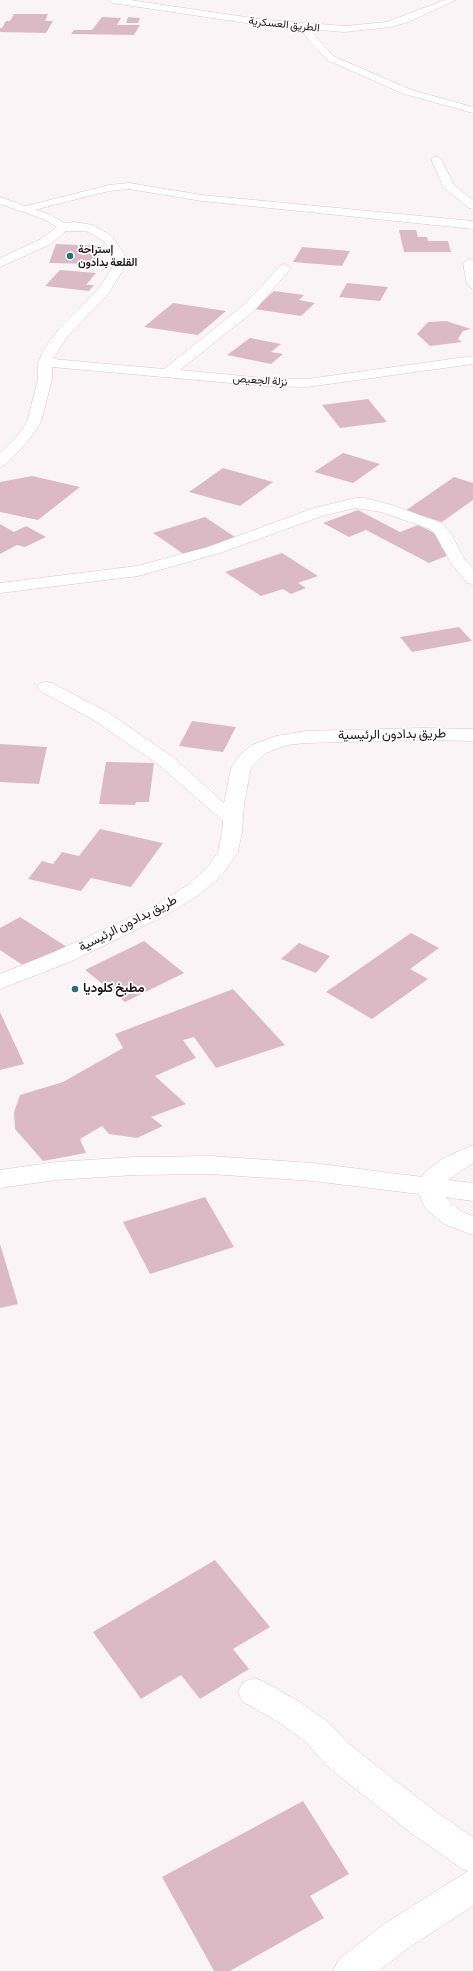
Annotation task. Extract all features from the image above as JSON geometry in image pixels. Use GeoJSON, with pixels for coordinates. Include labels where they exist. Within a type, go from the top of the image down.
{"type":"FeatureCollection","features":[{"type":"Feature","properties":{"kind":"street","name":"الطريق العسكرية"},"geometry":{"type":"LineString","coordinates":[[112,0],[246,21],[305,27],[345,29],[388,25],[405,20],[452,0]]}},
{"type":"Feature","properties":{"kind":"street"},"geometry":{"type":"LineString","coordinates":[[305,27],[314,41],[330,58],[408,92],[473,110]]}},
{"type":"Feature","properties":{"kind":"street"},"geometry":{"type":"LineString","coordinates":[[436,159],[449,187],[473,206]]}},
{"type":"Feature","properties":{"kind":"street"},"geometry":{"type":"LineString","coordinates":[[26,209],[109,188],[129,186],[210,199],[396,216],[473,225]]}},
{"type":"Feature","properties":{"kind":"street"},"geometry":{"type":"LineString","coordinates":[[0,200],[56,221],[65,227]]}},
{"type":"Feature","properties":{"kind":"street"},"geometry":{"type":"LineString","coordinates":[[0,263],[45,242],[65,227],[74,226],[88,228],[108,240],[118,254],[118,268],[104,290],[52,348],[45,362],[45,379],[34,422],[23,438],[0,462]]}},
{"type":"Feature","properties":{"kind":"street"},"geometry":{"type":"LineString","coordinates":[[469,263],[473,285]]}},
{"type":"Feature","properties":{"kind":"street"},"geometry":{"type":"LineString","coordinates":[[167,372],[207,343],[250,308],[285,268]]}},
{"type":"Feature","properties":{"kind":"street","name":"نزلة الجعيص"},"geometry":{"type":"LineString","coordinates":[[45,362],[264,382],[307,383],[473,360]]}},
{"type":"Feature","properties":{"kind":"street"},"geometry":{"type":"LineString","coordinates":[[0,588],[138,571],[214,550],[320,511],[356,503],[364,503],[386,508],[419,518],[436,526],[442,532],[457,560],[473,579]]}},
{"type":"Feature","properties":{"kind":"street"},"geometry":{"type":"LineString","coordinates":[[46,687],[99,715],[166,761],[188,779],[204,796],[232,819]]}},
{"type":"Feature","properties":{"kind":"street","name":"طريق بدادون الرئيسية"},"geometry":{"type":"LineString","coordinates":[[0,982],[62,957],[160,911],[193,890],[214,872],[228,852],[241,768],[246,760],[259,749],[268,744],[304,737],[338,735],[473,735]]}},
{"type":"Feature","properties":{"kind":"street"},"geometry":{"type":"LineString","coordinates":[[473,1153],[452,1164],[434,1178],[429,1188],[434,1202],[453,1218],[473,1226]]}},
{"type":"Feature","properties":{"kind":"street"},"geometry":{"type":"LineString","coordinates":[[0,1179],[56,1171],[134,1166],[210,1165],[313,1172],[429,1188],[473,1192]]}},
{"type":"Feature","properties":{"kind":"street"},"geometry":{"type":"LineString","coordinates":[[254,1692],[317,1732],[339,1756],[422,1822],[473,1857]]}},
{"type":"Feature","properties":{"kind":"street"},"geometry":{"type":"LineString","coordinates":[[351,1971],[396,1936],[473,1886]]}},
{"type":"Feature","properties":{"kind":"building"},"geometry":{"type":"Polygon","coordinates":[[[14,14],[48,14],[45,21],[53,21],[46,33],[0,32],[0,28],[2,28],[6,21],[10,21],[14,14]]]}},
{"type":"Feature","properties":{"kind":"building"},"geometry":{"type":"Polygon","coordinates":[[[102,17],[121,18],[117,25],[140,25],[134,35],[71,34],[74,30],[92,30],[102,17]]]}},
{"type":"Feature","properties":{"kind":"building"},"geometry":{"type":"Polygon","coordinates":[[[128,17],[140,18],[138,23],[126,23],[128,17]]]}},
{"type":"Feature","properties":{"kind":"building"},"geometry":{"type":"Polygon","coordinates":[[[399,230],[416,230],[418,237],[427,237],[428,241],[448,241],[451,252],[404,252],[399,230]]]}},
{"type":"Feature","properties":{"kind":"building"},"geometry":{"type":"Polygon","coordinates":[[[56,244],[103,246],[96,264],[49,263],[56,244]]]}},
{"type":"Feature","properties":{"kind":"building"},"geometry":{"type":"Polygon","coordinates":[[[302,247],[350,251],[342,266],[293,262],[302,247]]]}},
{"type":"Feature","properties":{"kind":"building"},"geometry":{"type":"Polygon","coordinates":[[[60,270],[96,273],[86,285],[94,285],[89,291],[45,286],[60,270]]]}},
{"type":"Feature","properties":{"kind":"building"},"geometry":{"type":"Polygon","coordinates":[[[347,283],[388,287],[380,301],[339,297],[347,283]]]}},
{"type":"Feature","properties":{"kind":"building"},"geometry":{"type":"Polygon","coordinates":[[[274,291],[304,295],[299,300],[315,303],[301,316],[254,309],[274,291]]]}},
{"type":"Feature","properties":{"kind":"building"},"geometry":{"type":"Polygon","coordinates":[[[173,303],[226,311],[198,335],[144,327],[173,303]]]}},
{"type":"Feature","properties":{"kind":"building"},"geometry":{"type":"Polygon","coordinates":[[[446,321],[471,329],[463,331],[458,339],[462,342],[430,346],[417,334],[428,322],[446,321]]]}},
{"type":"Feature","properties":{"kind":"building"},"geometry":{"type":"Polygon","coordinates":[[[250,338],[281,344],[271,352],[283,354],[271,364],[227,355],[250,338]]]}},
{"type":"Feature","properties":{"kind":"building"},"geometry":{"type":"Polygon","coordinates":[[[368,399],[387,422],[340,428],[322,405],[368,399]]]}},
{"type":"Feature","properties":{"kind":"building"},"geometry":{"type":"Polygon","coordinates":[[[343,453],[380,464],[353,483],[314,472],[343,453]]]}},
{"type":"Feature","properties":{"kind":"building"},"geometry":{"type":"Polygon","coordinates":[[[223,468],[273,482],[240,506],[189,492],[223,468]]]}},
{"type":"Feature","properties":{"kind":"building"},"geometry":{"type":"Polygon","coordinates":[[[32,476],[80,487],[38,520],[0,512],[0,482],[32,476]]]}},
{"type":"Feature","properties":{"kind":"building"},"geometry":{"type":"Polygon","coordinates":[[[454,477],[473,483],[473,500],[442,522],[405,511],[454,477]]]}},
{"type":"Feature","properties":{"kind":"building"},"geometry":{"type":"Polygon","coordinates":[[[358,510],[400,532],[418,525],[441,536],[441,547],[449,555],[429,563],[366,530],[349,537],[323,523],[358,510]]]}},
{"type":"Feature","properties":{"kind":"building"},"geometry":{"type":"Polygon","coordinates":[[[205,517],[238,539],[185,555],[153,533],[205,517]]]}},
{"type":"Feature","properties":{"kind":"building"},"geometry":{"type":"Polygon","coordinates":[[[0,524],[14,532],[26,526],[46,537],[25,547],[17,545],[0,554],[0,524]]]}},
{"type":"Feature","properties":{"kind":"building"},"geometry":{"type":"Polygon","coordinates":[[[282,553],[318,576],[298,583],[306,588],[291,594],[283,589],[261,596],[225,572],[282,553]]]}},
{"type":"Feature","properties":{"kind":"building"},"geometry":{"type":"Polygon","coordinates":[[[459,627],[472,641],[412,652],[400,637],[459,627]]]}},
{"type":"Feature","properties":{"kind":"building"},"geometry":{"type":"Polygon","coordinates":[[[192,721],[236,727],[223,752],[179,746],[192,721]]]}},
{"type":"Feature","properties":{"kind":"building"},"geometry":{"type":"Polygon","coordinates":[[[0,744],[47,747],[39,784],[0,782],[0,744]]]}},
{"type":"Feature","properties":{"kind":"building"},"geometry":{"type":"Polygon","coordinates":[[[106,762],[154,763],[149,802],[136,802],[135,805],[99,804],[106,762]]]}},
{"type":"Feature","properties":{"kind":"building"},"geometry":{"type":"Polygon","coordinates":[[[100,829],[163,843],[131,887],[91,878],[81,891],[28,879],[42,861],[53,864],[62,852],[79,856],[100,829]]]}},
{"type":"Feature","properties":{"kind":"building"},"geometry":{"type":"Polygon","coordinates":[[[20,917],[67,947],[30,970],[0,950],[0,928],[20,917]]]}},
{"type":"Feature","properties":{"kind":"building"},"geometry":{"type":"Polygon","coordinates":[[[411,933],[439,948],[410,969],[428,979],[372,1019],[326,992],[411,933]]]}},
{"type":"Feature","properties":{"kind":"building"},"geometry":{"type":"Polygon","coordinates":[[[144,941],[184,973],[125,1002],[85,970],[144,941]]]}},
{"type":"Feature","properties":{"kind":"building"},"geometry":{"type":"Polygon","coordinates":[[[299,943],[330,956],[316,973],[281,959],[299,943]]]}},
{"type":"Feature","properties":{"kind":"building"},"geometry":{"type":"Polygon","coordinates":[[[233,989],[285,1045],[216,1068],[194,1037],[183,1040],[196,1058],[155,1076],[186,1104],[151,1117],[163,1126],[137,1138],[109,1134],[102,1126],[80,1139],[86,1153],[43,1161],[15,1129],[14,1112],[20,1095],[63,1082],[123,1048],[115,1034],[233,989]]]}},
{"type":"Feature","properties":{"kind":"building"},"geometry":{"type":"Polygon","coordinates":[[[0,1012],[24,1064],[0,1070],[0,1012]]]}},
{"type":"Feature","properties":{"kind":"building"},"geometry":{"type":"Polygon","coordinates":[[[205,1197],[234,1247],[150,1274],[123,1222],[205,1197]]]}},
{"type":"Feature","properties":{"kind":"building"},"geometry":{"type":"Polygon","coordinates":[[[0,1244],[18,1304],[0,1308],[0,1244]]]}},
{"type":"Feature","properties":{"kind":"building"},"geometry":{"type":"Polygon","coordinates":[[[215,1560],[270,1627],[233,1649],[249,1669],[200,1699],[181,1675],[141,1699],[93,1632],[215,1560]]]}},
{"type":"Feature","properties":{"kind":"building"},"geometry":{"type":"Polygon","coordinates":[[[303,1801],[349,1874],[310,1896],[324,1918],[230,1971],[214,1971],[162,1877],[303,1801]]]}},
{"type":"Feature","properties":{"kind":"place","name":"إستراحة القلعة بدادون"},"geometry":{"type":"Point","coordinates":[70,256]}},
{"type":"Feature","properties":{"kind":"place","name":"مطبخ كلوديا"},"geometry":{"type":"Point","coordinates":[75,989]}}]}
